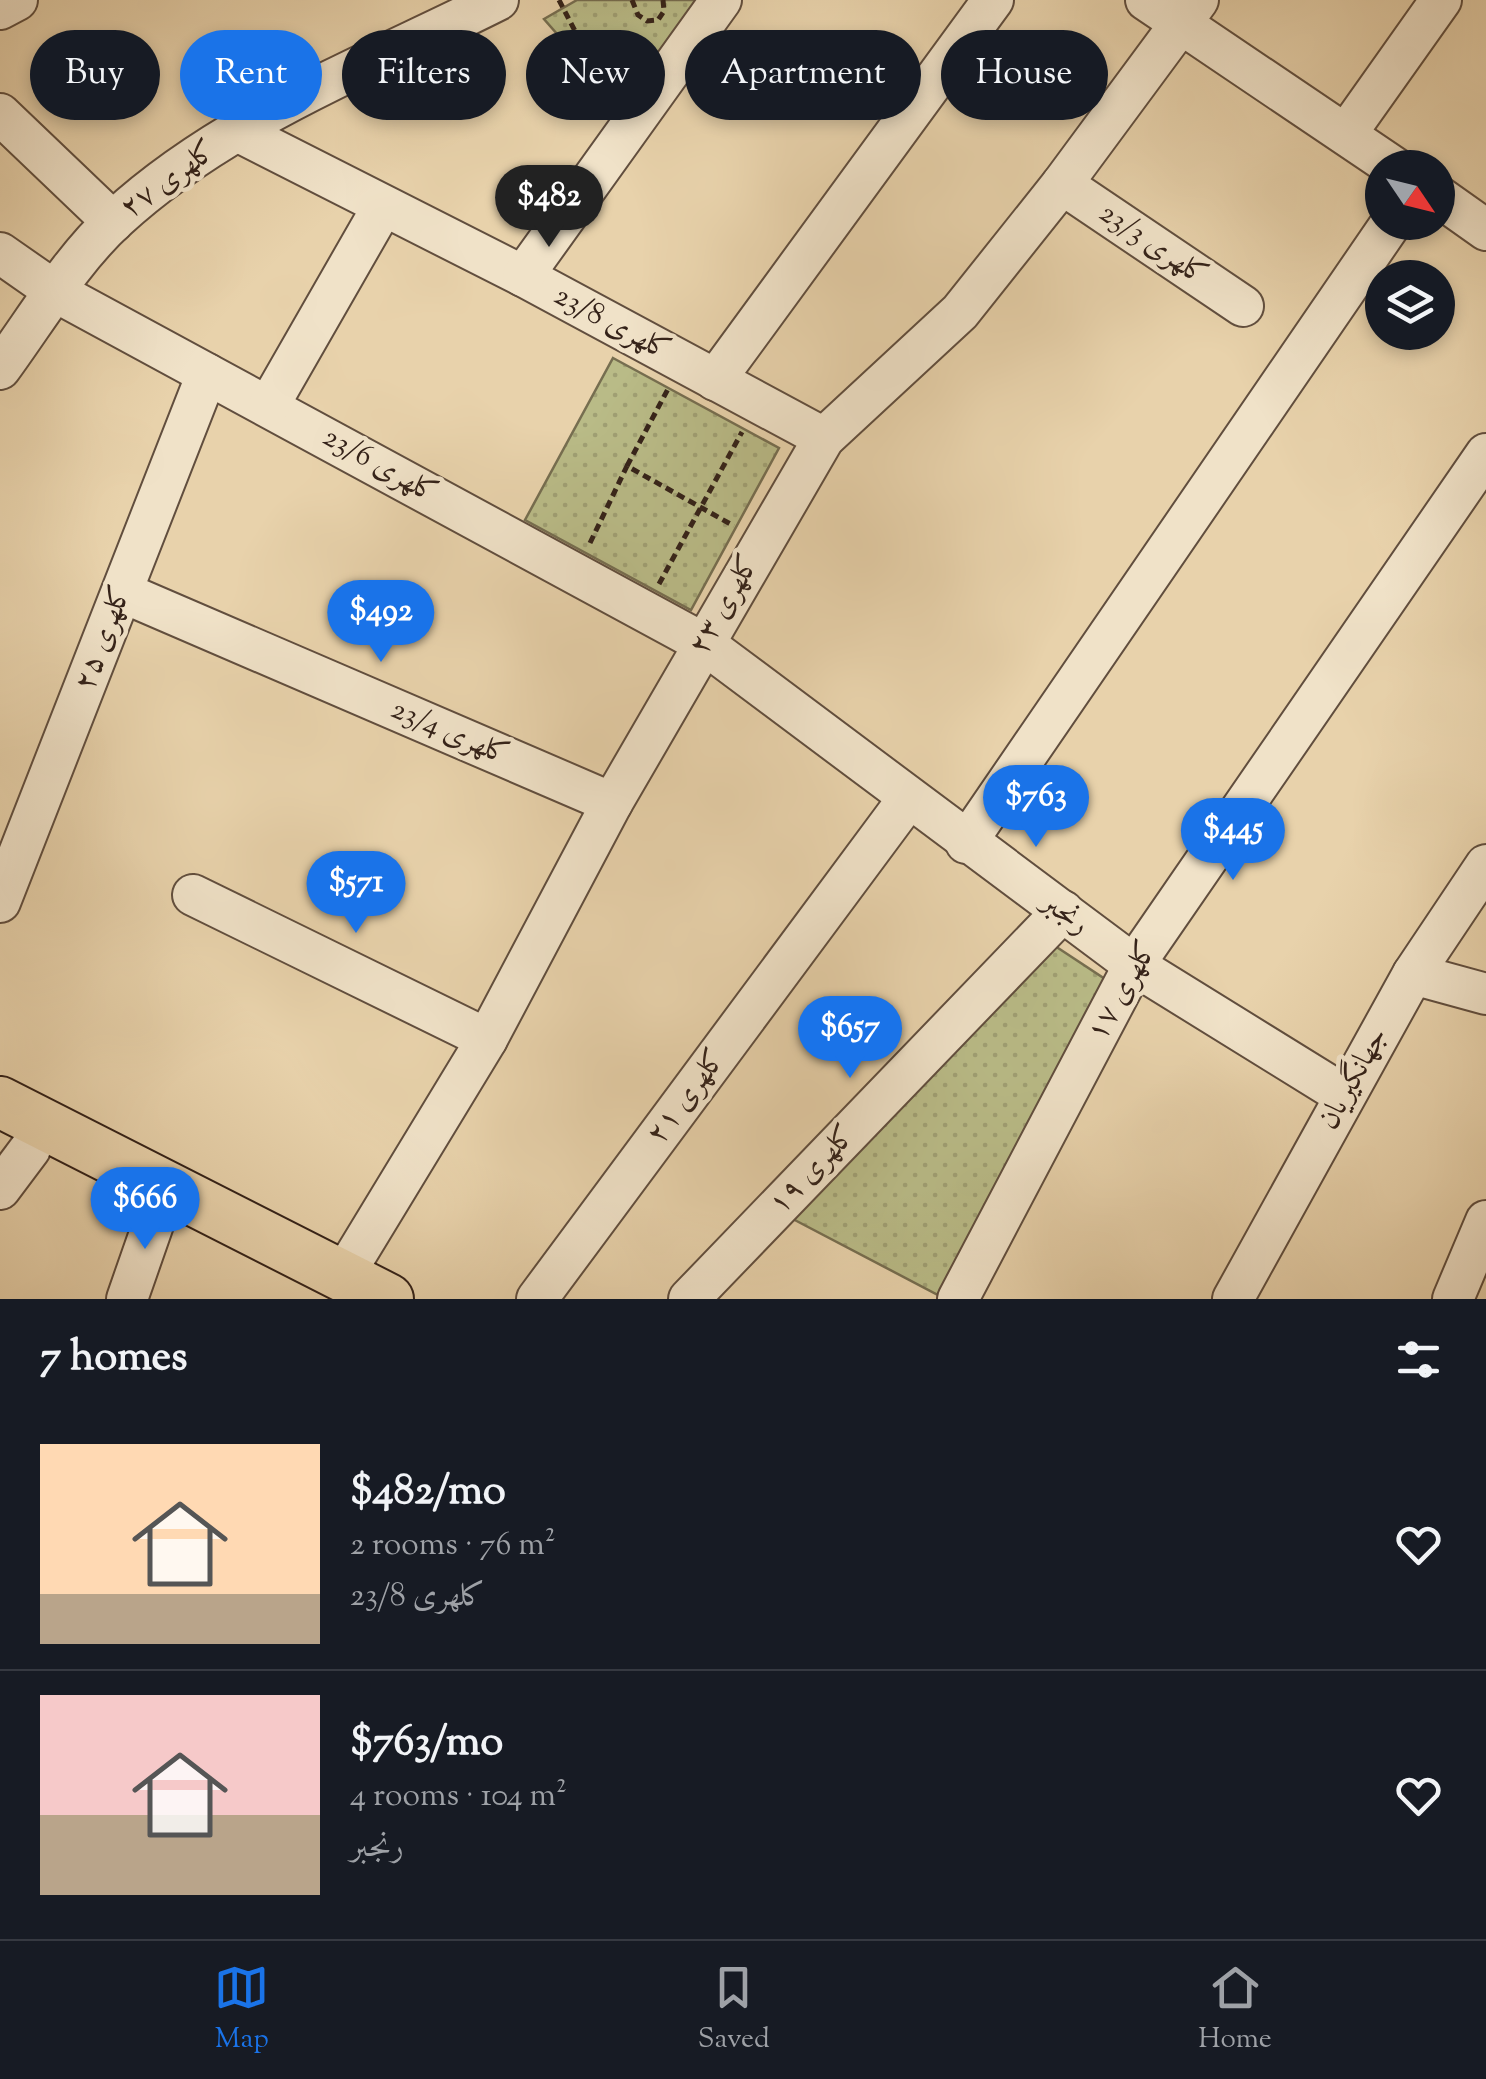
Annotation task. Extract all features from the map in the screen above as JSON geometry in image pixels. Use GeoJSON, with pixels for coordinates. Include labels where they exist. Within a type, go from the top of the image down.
{"type":"FeatureCollection","features":[{"type":"Feature","properties":{"kind":"main road"},"geometry":{"type":"LineString","coordinates":[[0,1102],[334,1287]]}},
{"type":"Feature","properties":{"kind":"main road"},"geometry":{"type":"LineString","coordinates":[[15,1142],[157,1213],[334,1287],[388,1299]]}},
{"type":"Feature","properties":{"kind":"street"},"geometry":{"type":"LineString","coordinates":[[0,9],[16,0]]}},
{"type":"Feature","properties":{"kind":"street","name":"کلهری ۲۷"},"geometry":{"type":"LineString","coordinates":[[0,370],[112,222],[151,189],[237,131],[498,0]]}},
{"type":"Feature","properties":{"kind":"street"},"geometry":{"type":"LineString","coordinates":[[523,276],[721,0]]}},
{"type":"Feature","properties":{"kind":"street"},"geometry":{"type":"LineString","coordinates":[[699,371],[994,0]]}},
{"type":"Feature","properties":{"kind":"street"},"geometry":{"type":"LineString","coordinates":[[1146,0],[1190,11],[1369,150]]}},
{"type":"Feature","properties":{"kind":"street"},"geometry":{"type":"LineString","coordinates":[[1346,134],[1441,0]]}},
{"type":"Feature","properties":{"kind":"street","name":"کلهری ۲۳"},"geometry":{"type":"LineString","coordinates":[[334,1287],[487,1039],[612,803],[824,438],[960,312],[1062,184],[1190,11]]}},
{"type":"Feature","properties":{"kind":"street"},"geometry":{"type":"LineString","coordinates":[[0,114],[112,222]]}},
{"type":"Feature","properties":{"kind":"street","name":"کلهری 23/8"},"geometry":{"type":"LineString","coordinates":[[237,131],[382,208],[523,276],[824,438]]}},
{"type":"Feature","properties":{"kind":"street","name":"کلهری 23/3"},"geometry":{"type":"LineString","coordinates":[[1062,184],[1244,306]]}},
{"type":"Feature","properties":{"kind":"street"},"geometry":{"type":"LineString","coordinates":[[269,406],[382,208]]}},
{"type":"Feature","properties":{"kind":"street"},"geometry":{"type":"LineString","coordinates":[[1455,208],[1486,230]]}},
{"type":"Feature","properties":{"kind":"street"},"geometry":{"type":"LineString","coordinates":[[966,843],[1380,240]]}},
{"type":"Feature","properties":{"kind":"street","name":"کلهری 23/6"},"geometry":{"type":"LineString","coordinates":[[0,252],[56,292],[703,643]]}},
{"type":"Feature","properties":{"kind":"street","name":"کلهری ۲۵"},"geometry":{"type":"LineString","coordinates":[[0,902],[207,374]]}},
{"type":"Feature","properties":{"kind":"street","name":"کلهری ۱۷"},"geometry":{"type":"LineString","coordinates":[[958,1299],[1134,965],[1486,454]]}},
{"type":"Feature","properties":{"kind":"street","name":"کلهری 23/4"},"geometry":{"type":"LineString","coordinates":[[122,592],[612,803]]}},
{"type":"Feature","properties":{"kind":"street","name":"رنجبر"},"geometry":{"type":"LineString","coordinates":[[703,643],[1134,965],[1344,1095]]}},
{"type":"Feature","properties":{"kind":"street","name":"کلهری ۲۱"},"geometry":{"type":"LineString","coordinates":[[537,1299],[908,799]]}},
{"type":"Feature","properties":{"kind":"street","name":"جهانگیریان"},"geometry":{"type":"LineString","coordinates":[[1233,1299],[1414,974],[1486,865]]}},
{"type":"Feature","properties":{"kind":"street"},"geometry":{"type":"LineString","coordinates":[[193,895],[487,1039]]}},
{"type":"Feature","properties":{"kind":"street","name":"کلهری ۱۹"},"geometry":{"type":"LineString","coordinates":[[688,1299],[1063,911]]}},
{"type":"Feature","properties":{"kind":"street"},"geometry":{"type":"LineString","coordinates":[[1414,974],[1486,994]]}},
{"type":"Feature","properties":{"kind":"street"},"geometry":{"type":"LineString","coordinates":[[0,1188],[15,1142]]}},
{"type":"Feature","properties":{"kind":"street"},"geometry":{"type":"LineString","coordinates":[[127,1299],[157,1213]]}},
{"type":"Feature","properties":{"kind":"street"},"geometry":{"type":"LineString","coordinates":[[1453,1299],[1486,1220]]}},
{"type":"Feature","properties":{"kind":"path"},"geometry":{"type":"LineString","coordinates":[[559,0],[628,132]]}},
{"type":"Feature","properties":{"kind":"path"},"geometry":{"type":"LineString","coordinates":[[636,1],[638,14],[647,21],[658,20],[664,11],[663,0]]}},
{"type":"Feature","properties":{"kind":"path"},"geometry":{"type":"LineString","coordinates":[[575,573],[628,466],[699,371]]}},
{"type":"Feature","properties":{"kind":"path"},"geometry":{"type":"LineString","coordinates":[[645,612],[698,506],[759,403]]}},
{"type":"Feature","properties":{"kind":"path"},"geometry":{"type":"LineString","coordinates":[[628,466],[762,542]]}},
{"type":"Feature","properties":{"kind":"green space"},"geometry":{"type":"Polygon","coordinates":[[[577,0],[721,0],[700,30],[685,30],[685,51],[665,80],[665,30],[554,30],[544,19],[577,0]]]}},
{"type":"Feature","properties":{"kind":"green space"},"geometry":{"type":"Polygon","coordinates":[[[613,358],[779,448],[691,610],[525,520],[613,358]]]}},
{"type":"Feature","properties":{"kind":"green space"},"geometry":{"type":"Polygon","coordinates":[[[1052,944],[1111,983],[938,1295],[789,1217],[1052,944]]]}}]}
